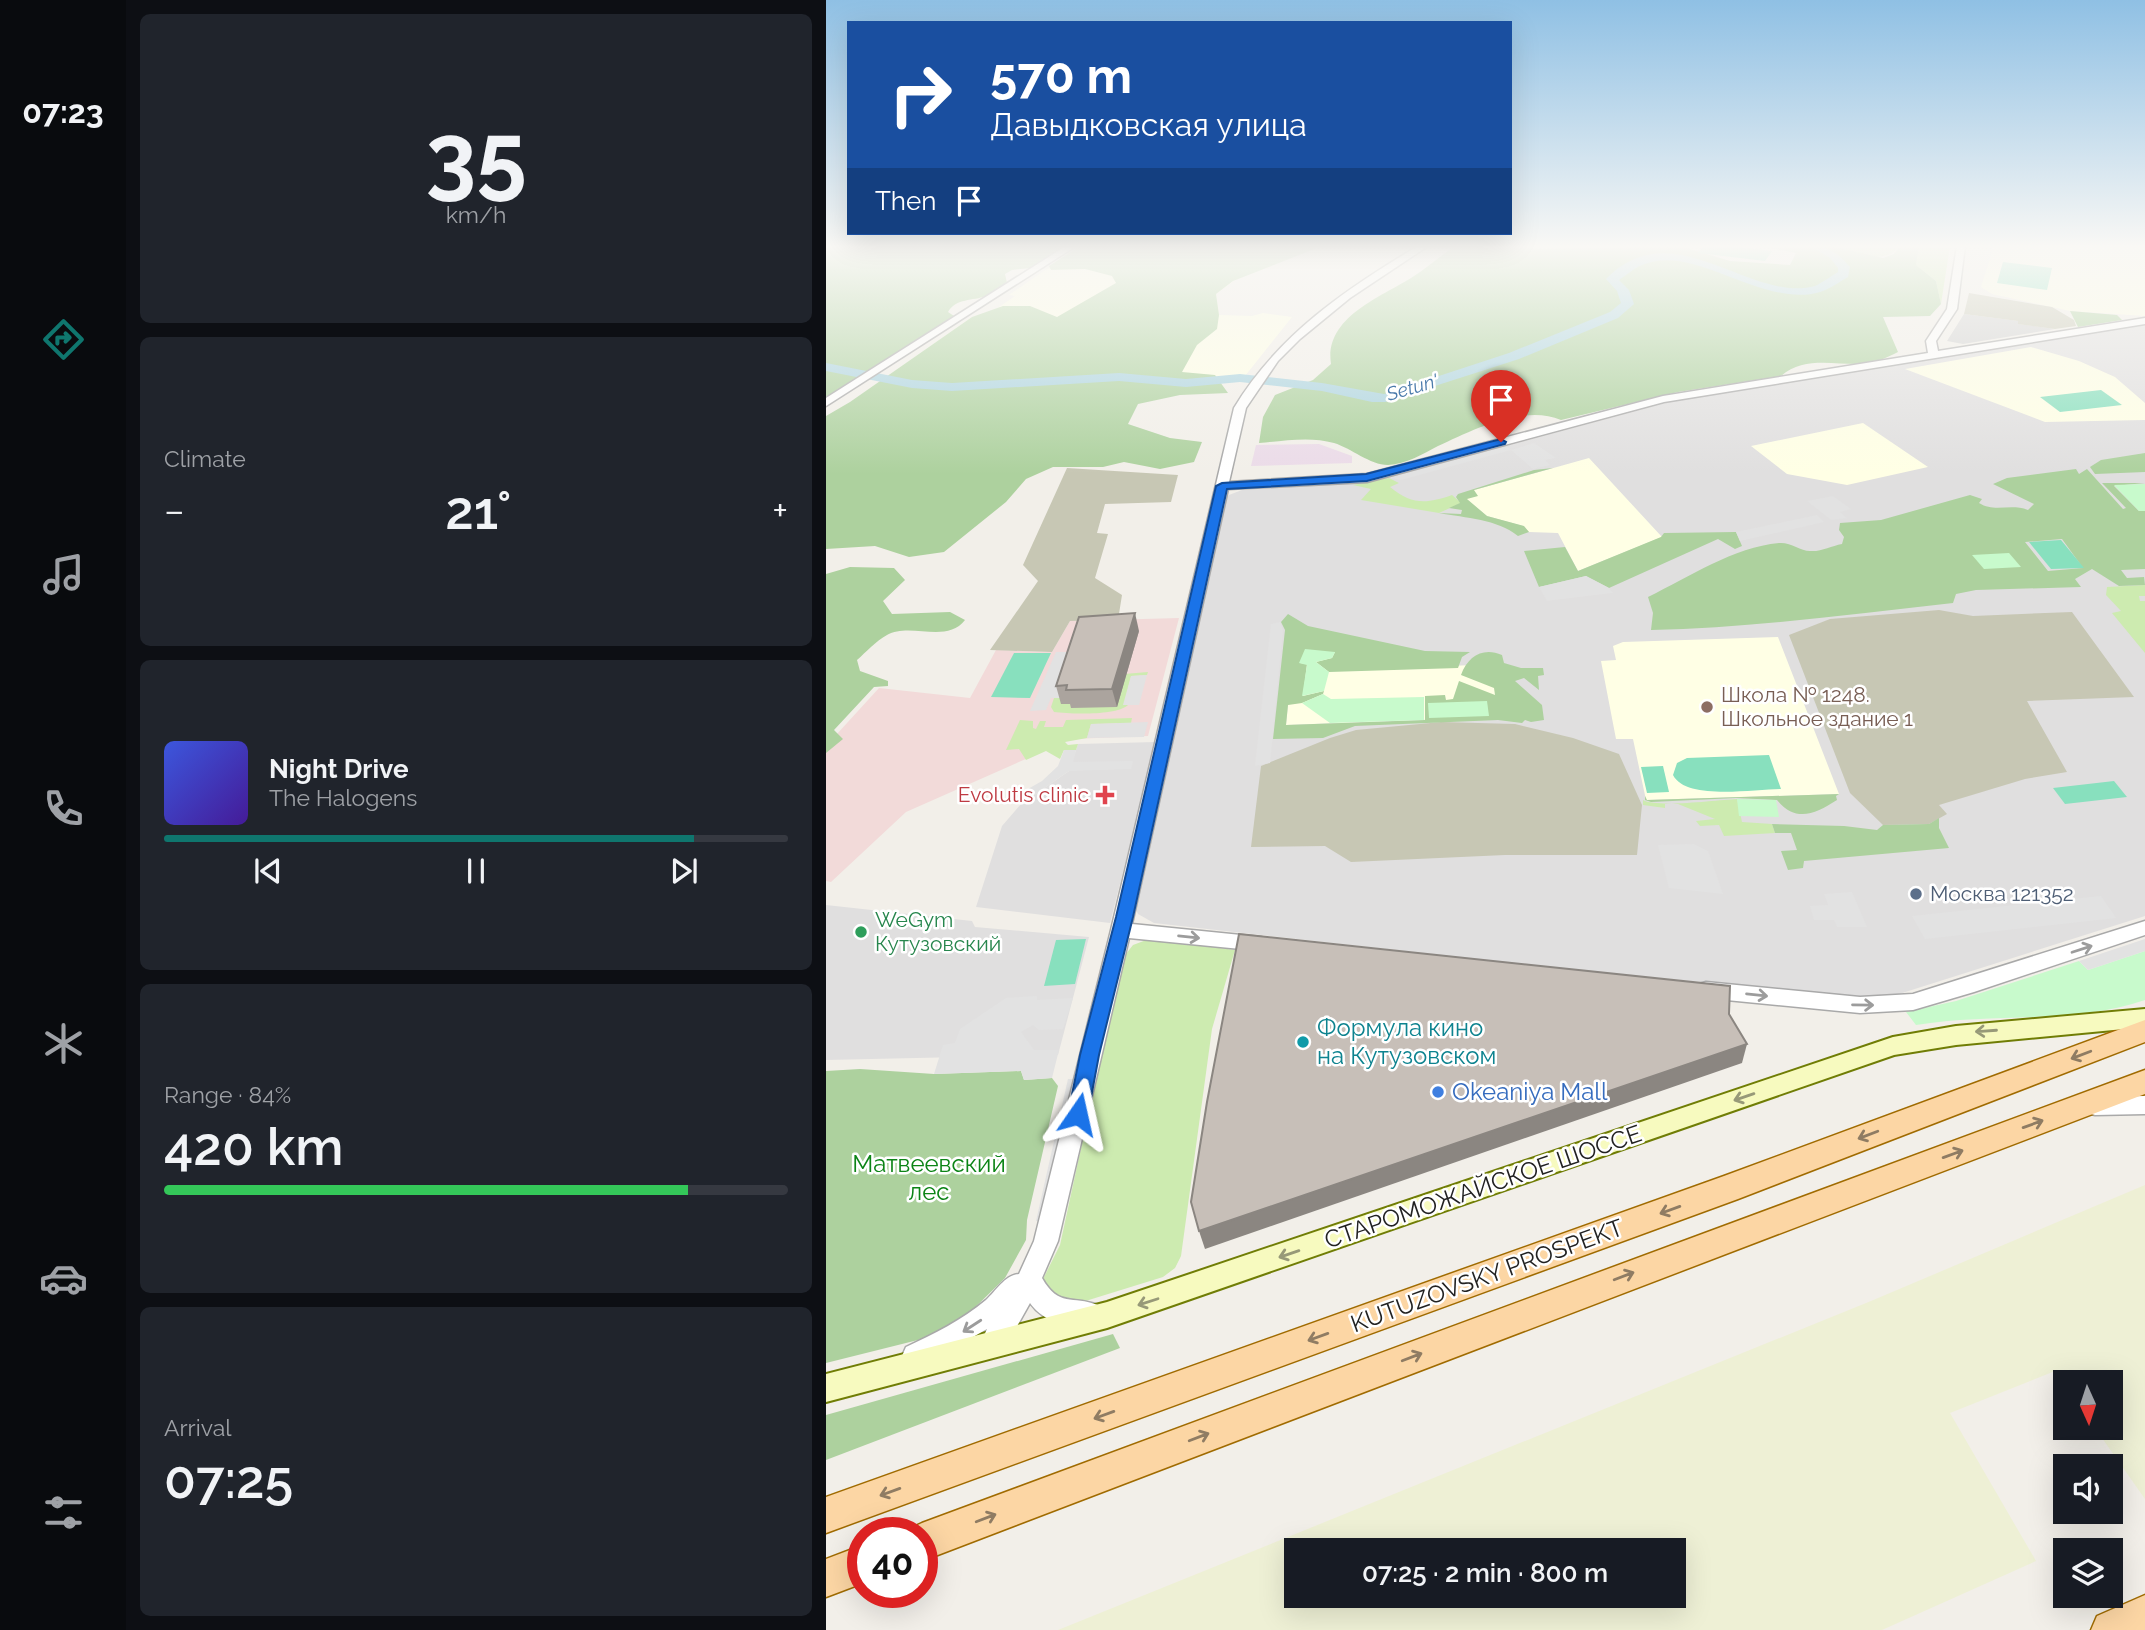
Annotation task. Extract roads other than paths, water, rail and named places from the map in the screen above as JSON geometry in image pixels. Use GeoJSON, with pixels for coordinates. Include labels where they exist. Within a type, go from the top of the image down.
{"type":"FeatureCollection","features":[{"type":"Feature","properties":{"kind":"main road","name":"СТАРОМОЖАЙСКОЕ ШОССЕ"},"geometry":{"type":"LineString","coordinates":[[826,1388],[1107,1315],[1893,1046],[1972,1032],[2078,1027],[2145,1018]]}},
{"type":"Feature","properties":{"kind":"main road","name":"KUTUZOVSKY PROSPEKT"},"geometry":{"type":"LineString","coordinates":[[826,1516],[1702,1198],[2145,1031]]}},
{"type":"Feature","properties":{"kind":"main road"},"geometry":{"type":"LineString","coordinates":[[938,1536],[2145,1082]]}},
{"type":"Feature","properties":{"kind":"main road"},"geometry":{"type":"LineString","coordinates":[[826,1578],[847,1570]]}},
{"type":"Feature","properties":{"kind":"main road"},"geometry":{"type":"LineString","coordinates":[[2111,1630],[2145,1614]]}},
{"type":"Feature","properties":{"kind":"street"},"geometry":{"type":"LineString","coordinates":[[826,404],[953,322]]}},
{"type":"Feature","properties":{"kind":"street"},"geometry":{"type":"LineString","coordinates":[[993,1344],[1034,1270],[1078,1114],[1089,1055],[1121,930],[1237,417],[1250,390],[1264,371],[1317,322]]}},
{"type":"Feature","properties":{"kind":"street"},"geometry":{"type":"LineString","coordinates":[[1933,354],[1931,341],[1944,322]]}},
{"type":"Feature","properties":{"kind":"street"},"geometry":{"type":"LineString","coordinates":[[1222,486],[1336,482],[1367,478],[1663,399],[2138,322]]}},
{"type":"Feature","properties":{"kind":"street"},"geometry":{"type":"LineString","coordinates":[[1689,988],[1860,1005],[1913,1002],[1967,987],[2145,928]]}},
{"type":"Feature","properties":{"kind":"street"},"geometry":{"type":"LineString","coordinates":[[1121,930],[1284,946]]}},
{"type":"Feature","properties":{"kind":"street"},"geometry":{"type":"LineString","coordinates":[[2077,1108],[2145,1105]]}},
{"type":"Feature","properties":{"kind":"street"},"geometry":{"type":"LineString","coordinates":[[1034,1270],[1041,1301],[1055,1311],[1107,1315]]}},
{"type":"Feature","properties":{"kind":"street"},"geometry":{"type":"LineString","coordinates":[[877,1374],[967,1330],[1001,1304],[1034,1270]]}},
{"type":"Feature","properties":{"kind":"waterway","name":"Setun'"},"geometry":{"type":"LineString","coordinates":[[826,367],[912,384],[952,387],[1119,377],[1186,383],[1240,378],[1322,387],[1372,398],[1385,398],[1514,356],[1597,322]]}},
{"type":"Feature","properties":{"kind":"place","name":"Школа № 1248. Школьное здание 1"},"geometry":{"type":"Point","coordinates":[1707,707]}},
{"type":"Feature","properties":{"kind":"place","name":"Evolutis clinic"},"geometry":{"type":"Point","coordinates":[1105,795]}},
{"type":"Feature","properties":{"kind":"place","name":"Москва 121352"},"geometry":{"type":"Point","coordinates":[1916,894]}},
{"type":"Feature","properties":{"kind":"place","name":"WeGym Кутузовский"},"geometry":{"type":"Point","coordinates":[861,932]}},
{"type":"Feature","properties":{"kind":"place","name":"Формула кино на Кутузовском"},"geometry":{"type":"Point","coordinates":[1303,1042]}},
{"type":"Feature","properties":{"kind":"place","name":"Okeaniya Mall"},"geometry":{"type":"Point","coordinates":[1438,1092]}},
{"type":"Feature","properties":{"kind":"park label","name":"Матвеевский лес"},"geometry":{"type":"Point","coordinates":[929,1178]}}]}
